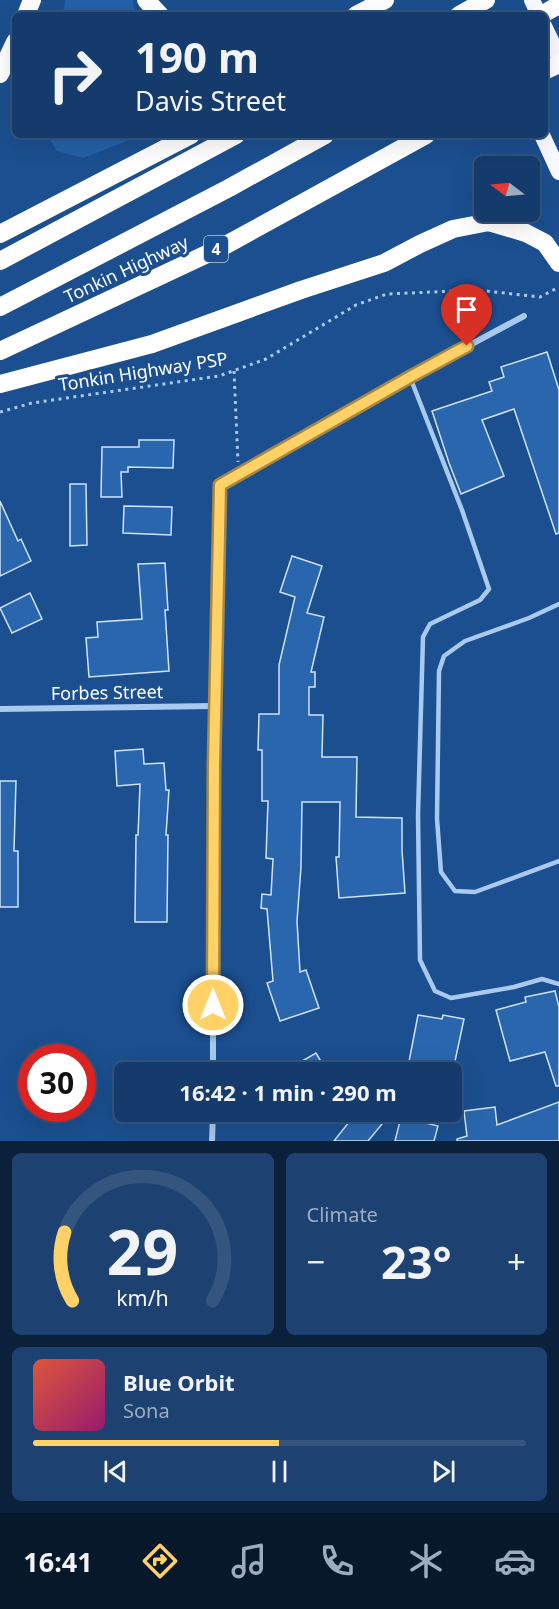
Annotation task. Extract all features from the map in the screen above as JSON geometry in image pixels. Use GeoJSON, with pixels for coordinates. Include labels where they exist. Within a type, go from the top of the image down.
{"type":"FeatureCollection","features":[{"type":"Feature","properties":{"kind":"highway"},"geometry":{"type":"LineString","coordinates":[[146,0],[157,12]]}},
{"type":"Feature","properties":{"kind":"highway"},"geometry":{"type":"LineString","coordinates":[[362,12],[385,0]]}},
{"type":"Feature","properties":{"kind":"highway"},"geometry":{"type":"LineString","coordinates":[[464,12],[486,0]]}},
{"type":"Feature","properties":{"kind":"highway"},"geometry":{"type":"LineString","coordinates":[[546,12],[559,5]]}},
{"type":"Feature","properties":{"kind":"highway"},"geometry":{"type":"LineString","coordinates":[[548,34],[559,57]]}},
{"type":"Feature","properties":{"kind":"highway"},"geometry":{"type":"LineString","coordinates":[[0,74],[12,48]]}},
{"type":"Feature","properties":{"kind":"highway"},"geometry":{"type":"LineString","coordinates":[[0,234],[185,138]]}},
{"type":"Feature","properties":{"kind":"highway"},"geometry":{"type":"LineString","coordinates":[[0,261],[230,138]]}},
{"type":"Feature","properties":{"kind":"highway","name":"Tonkin Highway"},"geometry":{"type":"LineString","coordinates":[[0,307],[229,188],[320,138]]}},
{"type":"Feature","properties":{"kind":"highway","name":"Tonkin Highway"},"geometry":{"type":"LineString","coordinates":[[0,351],[224,246],[421,138]]}},
{"type":"Feature","properties":{"kind":"highway"},"geometry":{"type":"LineString","coordinates":[[543,138],[559,172]]}},
{"type":"Feature","properties":{"kind":"highway"},"geometry":{"type":"LineString","coordinates":[[0,384],[152,344],[301,290],[384,263],[420,244],[462,227],[489,222],[526,233],[545,243],[559,263]]}},
{"type":"Feature","properties":{"kind":"street"},"geometry":{"type":"LineString","coordinates":[[213,1062],[214,706],[220,485],[410,377],[524,316]]}},
{"type":"Feature","properties":{"kind":"street","name":"Forbes Street"},"geometry":{"type":"LineString","coordinates":[[0,709],[214,706]]}},
{"type":"Feature","properties":{"kind":"street"},"geometry":{"type":"LineString","coordinates":[[213,1122],[213,1141]]}},
{"type":"Feature","properties":{"kind":"lane"},"geometry":{"type":"LineString","coordinates":[[410,377],[462,510],[489,589],[480,600],[430,624],[423,637],[418,815],[420,960],[435,991],[451,998],[514,987],[542,979],[559,984]]}},
{"type":"Feature","properties":{"kind":"lane"},"geometry":{"type":"LineString","coordinates":[[559,604],[529,618],[465,641],[444,656],[439,671],[437,819],[441,872],[455,891],[475,892],[559,861]]}},
{"type":"Feature","properties":{"kind":"path","name":"Tonkin Highway PSP"},"geometry":{"type":"LineString","coordinates":[[0,412],[32,403],[219,376],[266,359],[356,305],[387,294],[477,290],[540,297],[559,287]]}},
{"type":"Feature","properties":{"kind":"path"},"geometry":{"type":"LineString","coordinates":[[234,371],[239,475]]}},
{"type":"Feature","properties":{"kind":"shaded area"},"geometry":{"type":"Polygon","coordinates":[[[66,0],[133,0],[135,12],[63,12],[66,0]]]}},
{"type":"Feature","properties":{"kind":"shaded area"},"geometry":{"type":"Polygon","coordinates":[[[49,138],[134,138],[83,158],[57,151],[49,138]]]}},
{"type":"Feature","properties":{"kind":"building"},"geometry":{"type":"Polygon","coordinates":[[[547,352],[559,390],[559,533],[556,534],[514,409],[482,420],[504,476],[461,494],[432,411],[492,391],[489,382],[504,377],[501,367],[547,352]]]}},
{"type":"Feature","properties":{"kind":"building"},"geometry":{"type":"Polygon","coordinates":[[[139,440],[174,440],[173,468],[128,467],[128,472],[121,472],[122,497],[101,497],[102,447],[139,447],[139,440]]]}},
{"type":"Feature","properties":{"kind":"building"},"geometry":{"type":"Polygon","coordinates":[[[70,484],[86,484],[87,545],[70,546],[70,484]]]}},
{"type":"Feature","properties":{"kind":"building"},"geometry":{"type":"Polygon","coordinates":[[[0,501],[18,541],[21,539],[31,561],[0,576],[0,501]]]}},
{"type":"Feature","properties":{"kind":"building"},"geometry":{"type":"Polygon","coordinates":[[[124,506],[172,507],[171,535],[123,533],[124,506]]]}},
{"type":"Feature","properties":{"kind":"building"},"geometry":{"type":"Polygon","coordinates":[[[292,556],[322,566],[307,613],[324,617],[311,672],[315,672],[315,687],[309,687],[309,715],[323,715],[322,757],[357,757],[356,817],[402,818],[405,893],[339,898],[336,857],[339,857],[340,802],[302,802],[297,921],[300,972],[306,970],[319,1008],[280,1021],[267,983],[273,981],[267,909],[261,908],[262,894],[271,895],[273,859],[266,858],[268,801],[262,801],[262,750],[258,750],[259,714],[279,714],[279,665],[295,597],[280,592],[292,556]]]}},
{"type":"Feature","properties":{"kind":"building"},"geometry":{"type":"Polygon","coordinates":[[[165,563],[169,671],[89,677],[86,638],[98,637],[97,622],[142,619],[138,564],[165,563]]]}},
{"type":"Feature","properties":{"kind":"building"},"geometry":{"type":"Polygon","coordinates":[[[30,593],[42,619],[12,633],[0,608],[30,593]]]}},
{"type":"Feature","properties":{"kind":"building"},"geometry":{"type":"Polygon","coordinates":[[[143,749],[144,764],[164,763],[166,790],[169,790],[166,835],[168,835],[167,922],[135,922],[136,835],[138,835],[140,784],[117,786],[115,751],[143,749]]]}},
{"type":"Feature","properties":{"kind":"building"},"geometry":{"type":"Polygon","coordinates":[[[0,781],[16,781],[14,851],[18,851],[18,907],[0,907],[0,781]]]}},
{"type":"Feature","properties":{"kind":"building"},"geometry":{"type":"Polygon","coordinates":[[[555,991],[559,1007],[559,1086],[556,1086],[545,1052],[510,1061],[496,1010],[526,1002],[525,997],[555,991]]]}},
{"type":"Feature","properties":{"kind":"building"},"geometry":{"type":"Polygon","coordinates":[[[418,1015],[442,1019],[443,1015],[464,1019],[455,1062],[409,1062],[418,1015]]]}},
{"type":"Feature","properties":{"kind":"building"},"geometry":{"type":"Polygon","coordinates":[[[316,1053],[321,1062],[300,1062],[316,1053]]]}},
{"type":"Feature","properties":{"kind":"building"},"geometry":{"type":"Polygon","coordinates":[[[559,1102],[559,1141],[457,1141],[467,1136],[464,1111],[495,1107],[497,1125],[559,1102]]]}},
{"type":"Feature","properties":{"kind":"building"},"geometry":{"type":"Polygon","coordinates":[[[349,1122],[384,1122],[368,1141],[334,1141],[349,1122]]]}},
{"type":"Feature","properties":{"kind":"building"},"geometry":{"type":"Polygon","coordinates":[[[400,1122],[422,1122],[438,1126],[434,1141],[395,1141],[400,1122]]]}},
{"type":"Feature","properties":{"kind":"route"},"geometry":{"type":"LineString","coordinates":[[213,1005],[215,684],[220,485],[467,346]]}}]}
